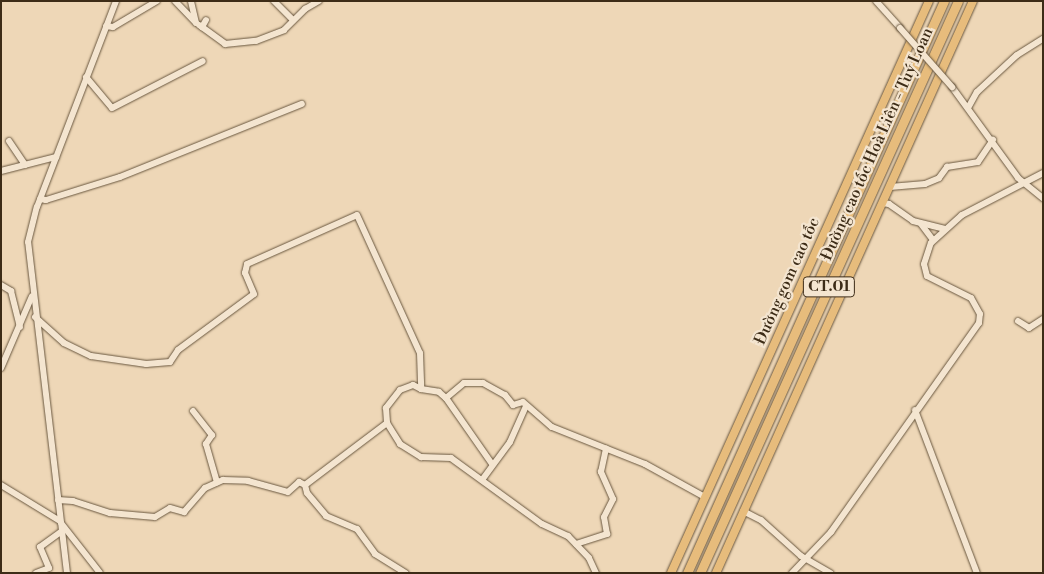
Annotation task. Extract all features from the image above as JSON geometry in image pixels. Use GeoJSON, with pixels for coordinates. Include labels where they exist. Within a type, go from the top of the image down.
{"type":"FeatureCollection","features":[{"type":"Feature","properties":{"kind":"highway","name":"Đường cao tốc Hoà Liên - Tuý Loan"},"geometry":{"type":"LineString","coordinates":[[687,573],[944,1]]}},
{"type":"Feature","properties":{"kind":"highway","name":"Đường cao tốc Hoà Liên - Tuý Loan"},"geometry":{"type":"LineString","coordinates":[[700,573],[958,1]]}},
{"type":"Feature","properties":{"kind":"main road","name":"Đường gom cao tốc"},"geometry":{"type":"LineString","coordinates":[[671,573],[929,1]]}},
{"type":"Feature","properties":{"kind":"main road"},"geometry":{"type":"LineString","coordinates":[[716,573],[973,1]]}},
{"type":"Feature","properties":{"kind":"street"},"geometry":{"type":"LineString","coordinates":[[67,573],[35,317],[28,242],[40,199],[116,1]]}},
{"type":"Feature","properties":{"kind":"street"},"geometry":{"type":"LineString","coordinates":[[106,26],[113,27],[157,1]]}},
{"type":"Feature","properties":{"kind":"street"},"geometry":{"type":"LineString","coordinates":[[175,1],[199,25],[225,44],[269,37],[284,30],[293,20],[319,1]]}},
{"type":"Feature","properties":{"kind":"street"},"geometry":{"type":"LineString","coordinates":[[191,1],[199,25]]}},
{"type":"Feature","properties":{"kind":"street"},"geometry":{"type":"LineString","coordinates":[[274,1],[293,20]]}},
{"type":"Feature","properties":{"kind":"street"},"geometry":{"type":"LineString","coordinates":[[876,1],[952,87],[993,140],[1022,182],[1043,198]]}},
{"type":"Feature","properties":{"kind":"street"},"geometry":{"type":"LineString","coordinates":[[199,25],[206,20]]}},
{"type":"Feature","properties":{"kind":"street"},"geometry":{"type":"LineString","coordinates":[[968,108],[977,92],[1017,55],[1043,39]]}},
{"type":"Feature","properties":{"kind":"street"},"geometry":{"type":"LineString","coordinates":[[86,77],[112,108],[203,61]]}},
{"type":"Feature","properties":{"kind":"street"},"geometry":{"type":"LineString","coordinates":[[40,199],[46,200],[120,177],[302,104]]}},
{"type":"Feature","properties":{"kind":"street"},"geometry":{"type":"LineString","coordinates":[[890,187],[925,184],[939,178],[947,167],[978,162],[993,140]]}},
{"type":"Feature","properties":{"kind":"street"},"geometry":{"type":"LineString","coordinates":[[9,141],[25,165]]}},
{"type":"Feature","properties":{"kind":"street"},"geometry":{"type":"LineString","coordinates":[[1,171],[56,157]]}},
{"type":"Feature","properties":{"kind":"street"},"geometry":{"type":"LineString","coordinates":[[792,573],[831,532],[915,410],[966,345],[980,319],[976,304],[968,296],[927,276],[924,268],[925,258],[933,240],[962,215],[1043,172]]}},
{"type":"Feature","properties":{"kind":"street"},"geometry":{"type":"LineString","coordinates":[[882,203],[890,204],[910,220],[945,229]]}},
{"type":"Feature","properties":{"kind":"street"},"geometry":{"type":"LineString","coordinates":[[35,317],[64,343],[91,356],[146,364],[170,362],[178,350],[254,294],[245,273],[247,264],[357,215],[420,353],[421,389]]}},
{"type":"Feature","properties":{"kind":"street"},"geometry":{"type":"LineString","coordinates":[[921,224],[933,240]]}},
{"type":"Feature","properties":{"kind":"street"},"geometry":{"type":"LineString","coordinates":[[1,285],[11,291],[20,327]]}},
{"type":"Feature","properties":{"kind":"street"},"geometry":{"type":"LineString","coordinates":[[1,368],[33,295]]}},
{"type":"Feature","properties":{"kind":"street"},"geometry":{"type":"LineString","coordinates":[[1018,320],[1029,328],[1043,319]]}},
{"type":"Feature","properties":{"kind":"street"},"geometry":{"type":"LineString","coordinates":[[446,398],[464,384],[477,381],[505,395],[513,405],[522,402],[552,427],[645,464],[705,497]]}},
{"type":"Feature","properties":{"kind":"street"},"geometry":{"type":"LineString","coordinates":[[492,464],[446,398],[439,392],[408,386],[395,394],[386,408],[387,423],[409,452],[421,458],[448,456],[466,471],[482,480],[542,524],[568,536],[589,558],[596,573]]}},
{"type":"Feature","properties":{"kind":"street"},"geometry":{"type":"LineString","coordinates":[[482,480],[510,442],[526,406]]}},
{"type":"Feature","properties":{"kind":"street"},"geometry":{"type":"LineString","coordinates":[[915,410],[977,573]]}},
{"type":"Feature","properties":{"kind":"street"},"geometry":{"type":"LineString","coordinates":[[193,411],[212,435],[206,444],[218,482]]}},
{"type":"Feature","properties":{"kind":"street"},"geometry":{"type":"LineString","coordinates":[[305,485],[387,423]]}},
{"type":"Feature","properties":{"kind":"street"},"geometry":{"type":"LineString","coordinates":[[576,544],[606,534],[604,518],[613,499],[601,472],[606,449]]}},
{"type":"Feature","properties":{"kind":"street"},"geometry":{"type":"LineString","coordinates":[[58,500],[73,501],[110,513],[155,517],[170,508],[184,512],[206,488],[218,482],[234,479],[288,492],[299,482],[305,485],[307,493],[326,516],[357,529],[375,554],[406,573]]}},
{"type":"Feature","properties":{"kind":"street"},"geometry":{"type":"LineString","coordinates":[[1,484],[60,522],[100,573]]}},
{"type":"Feature","properties":{"kind":"street"},"geometry":{"type":"LineString","coordinates":[[743,512],[761,520],[806,559],[830,573]]}},
{"type":"Feature","properties":{"kind":"street"},"geometry":{"type":"LineString","coordinates":[[36,573],[49,568],[40,546],[62,531]]}}]}
